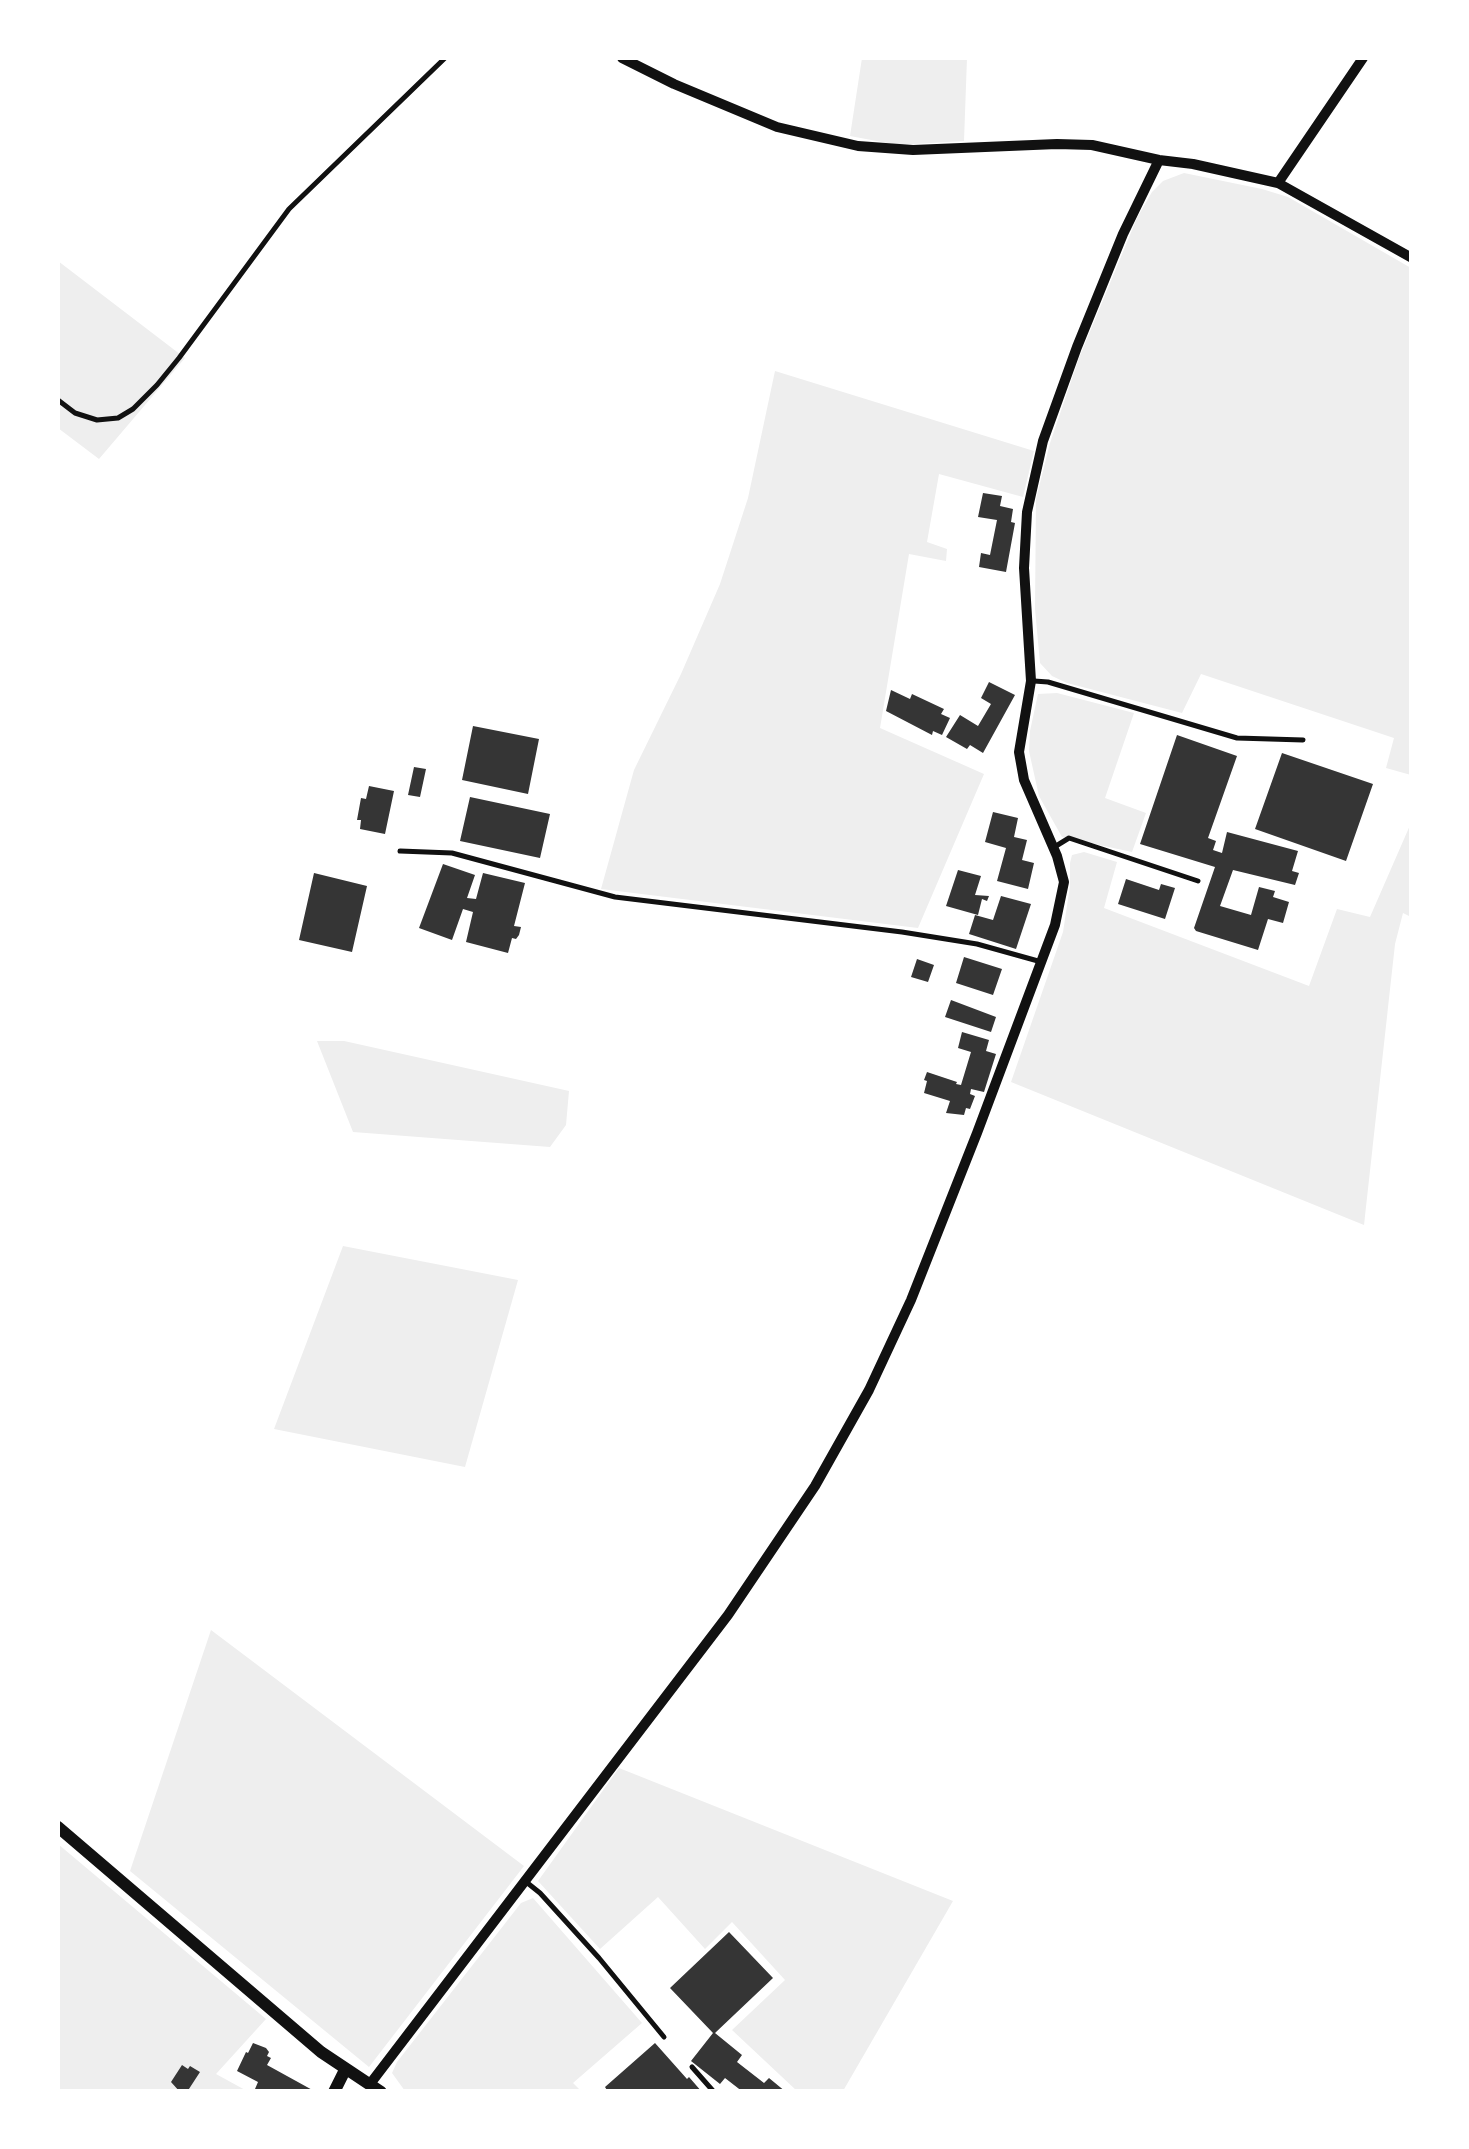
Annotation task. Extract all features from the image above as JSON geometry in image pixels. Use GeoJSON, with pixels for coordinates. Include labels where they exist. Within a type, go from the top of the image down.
{"type":"FeatureCollection","features":[{"type":"Feature","properties":{"kind":"street"},"geometry":{"type":"LineString","coordinates":[[622,58],[777,127],[858,146],[913,150],[1092,145],[1278,183],[1412,258]]}},
{"type":"Feature","properties":{"kind":"street"},"geometry":{"type":"LineString","coordinates":[[1278,183],[1362,58]]}},
{"type":"Feature","properties":{"kind":"street"},"geometry":{"type":"LineString","coordinates":[[58,1826],[297,2032],[375,2088],[525,1882],[728,1616],[815,1486],[870,1390],[911,1300],[978,1134],[1055,925],[1064,882],[1024,780],[1019,752],[1031,681],[1024,568],[1026,512],[1044,442],[1084,331],[1123,234],[1159,160]]}},
{"type":"Feature","properties":{"kind":"street"},"geometry":{"type":"LineString","coordinates":[[334,2092],[346,2070]]}},
{"type":"Feature","properties":{"kind":"lane"},"geometry":{"type":"LineString","coordinates":[[58,400],[75,413],[97,420],[118,418],[132,409],[179,358],[289,209],[445,58]]}},
{"type":"Feature","properties":{"kind":"lane"},"geometry":{"type":"LineString","coordinates":[[1031,681],[1048,682],[1237,738],[1303,740]]}},
{"type":"Feature","properties":{"kind":"lane"},"geometry":{"type":"LineString","coordinates":[[1053,848],[1070,838],[1198,881]]}},
{"type":"Feature","properties":{"kind":"lane"},"geometry":{"type":"LineString","coordinates":[[400,851],[452,853],[616,897],[902,932],[977,944],[1041,962]]}},
{"type":"Feature","properties":{"kind":"lane"},"geometry":{"type":"LineString","coordinates":[[525,1882],[600,1958],[664,2037]]}},
{"type":"Feature","properties":{"kind":"lane"},"geometry":{"type":"LineString","coordinates":[[692,2067],[714,2092]]}},
{"type":"Feature","properties":{"kind":"shaded area"},"geometry":{"type":"Polygon","coordinates":[[[862,58],[967,58],[964,141],[898,145],[850,136],[862,58]]]}},
{"type":"Feature","properties":{"kind":"shaded area"},"geometry":{"type":"Polygon","coordinates":[[[1184,173],[1288,197],[1411,268],[1411,775],[1386,768],[1394,738],[1201,674],[1182,713],[1067,683],[1052,676],[1040,663],[1035,609],[1036,499],[1050,443],[1079,358],[1137,218],[1163,181],[1184,173]]]}},
{"type":"Feature","properties":{"kind":"shaded area"},"geometry":{"type":"Polygon","coordinates":[[[58,261],[185,358],[99,459],[58,428],[58,261]]]}},
{"type":"Feature","properties":{"kind":"shaded area"},"geometry":{"type":"Polygon","coordinates":[[[775,371],[1034,451],[1023,497],[939,474],[927,542],[947,549],[946,561],[909,554],[880,728],[984,774],[918,928],[601,889],[634,770],[720,584],[748,498],[775,371]]]}},
{"type":"Feature","properties":{"kind":"shaded area"},"geometry":{"type":"Polygon","coordinates":[[[1057,693],[1134,713],[1105,798],[1146,813],[1132,852],[1062,837],[1039,796],[1029,751],[1030,731],[1038,694],[1057,693]]]}},
{"type":"Feature","properties":{"kind":"shaded area"},"geometry":{"type":"Polygon","coordinates":[[[1411,823],[1411,917],[1403,913],[1395,944],[1364,1225],[1011,1082],[1063,932],[1072,855],[1084,852],[1117,862],[1104,908],[1309,986],[1337,909],[1370,917],[1411,823]]]}},
{"type":"Feature","properties":{"kind":"shaded area"},"geometry":{"type":"Polygon","coordinates":[[[317,1041],[344,1041],[569,1091],[566,1125],[550,1147],[353,1132],[317,1041]]]}},
{"type":"Feature","properties":{"kind":"shaded area"},"geometry":{"type":"Polygon","coordinates":[[[343,1246],[518,1280],[465,1467],[274,1429],[343,1246]]]}},
{"type":"Feature","properties":{"kind":"shaded area"},"geometry":{"type":"Polygon","coordinates":[[[211,1630],[524,1866],[369,2067],[130,1871],[211,1630]]]}},
{"type":"Feature","properties":{"kind":"shaded area"},"geometry":{"type":"Polygon","coordinates":[[[619,1768],[953,1901],[843,2091],[797,2091],[732,2030],[785,1980],[732,1922],[705,1949],[658,1897],[600,1949],[538,1881],[619,1768]]]}},
{"type":"Feature","properties":{"kind":"shaded area"},"geometry":{"type":"Polygon","coordinates":[[[58,1844],[266,2019],[216,2074],[247,2091],[58,2091],[58,1844]]]}},
{"type":"Feature","properties":{"kind":"shaded area"},"geometry":{"type":"Polygon","coordinates":[[[533,1898],[642,2023],[573,2083],[581,2091],[405,2091],[392,2073],[397,2062],[521,1903],[533,1898]]]}},
{"type":"Feature","properties":{"kind":"building"},"geometry":{"type":"Polygon","coordinates":[[[983,493],[1002,496],[1000,506],[1013,509],[1011,522],[1015,523],[1006,572],[979,567],[981,553],[990,555],[997,520],[978,517],[983,493]]]}},
{"type":"Feature","properties":{"kind":"building"},"geometry":{"type":"Polygon","coordinates":[[[989,682],[1015,695],[983,753],[946,737],[960,715],[978,726],[991,704],[981,698],[989,682]]]}},
{"type":"Feature","properties":{"kind":"building"},"geometry":{"type":"Polygon","coordinates":[[[891,690],[910,699],[912,694],[944,709],[941,714],[950,718],[942,735],[933,731],[932,735],[886,711],[891,690]]]}},
{"type":"Feature","properties":{"kind":"building"},"geometry":{"type":"Polygon","coordinates":[[[473,726],[539,739],[528,794],[462,780],[473,726]]]}},
{"type":"Feature","properties":{"kind":"building"},"geometry":{"type":"Polygon","coordinates":[[[1177,735],[1237,756],[1208,838],[1216,841],[1213,850],[1222,853],[1227,832],[1298,851],[1292,871],[1299,873],[1295,885],[1233,870],[1220,906],[1251,915],[1259,887],[1275,891],[1273,897],[1289,902],[1283,923],[1268,919],[1258,950],[1194,928],[1215,867],[1140,844],[1177,735]]]}},
{"type":"Feature","properties":{"kind":"building"},"geometry":{"type":"Polygon","coordinates":[[[1282,753],[1373,784],[1346,861],[1255,829],[1282,753]]]}},
{"type":"Feature","properties":{"kind":"building"},"geometry":{"type":"Polygon","coordinates":[[[414,767],[426,769],[420,797],[408,795],[414,767]]]}},
{"type":"Feature","properties":{"kind":"building"},"geometry":{"type":"Polygon","coordinates":[[[369,786],[394,791],[385,834],[360,829],[361,820],[357,820],[361,798],[366,799],[369,786]]]}},
{"type":"Feature","properties":{"kind":"building"},"geometry":{"type":"Polygon","coordinates":[[[470,797],[550,814],[540,858],[460,841],[470,797]]]}},
{"type":"Feature","properties":{"kind":"building"},"geometry":{"type":"Polygon","coordinates":[[[993,812],[1018,818],[1014,837],[1027,840],[1022,860],[1034,863],[1028,889],[997,881],[1006,848],[985,842],[993,812]]]}},
{"type":"Feature","properties":{"kind":"building"},"geometry":{"type":"Polygon","coordinates":[[[443,864],[475,875],[467,898],[476,899],[483,873],[525,883],[514,926],[521,927],[516,939],[512,938],[508,953],[466,942],[473,912],[463,909],[452,940],[419,928],[443,864]]]}},
{"type":"Feature","properties":{"kind":"building"},"geometry":{"type":"Polygon","coordinates":[[[958,870],[981,876],[975,895],[989,896],[987,901],[982,899],[978,915],[946,906],[958,870]]]}},
{"type":"Feature","properties":{"kind":"building"},"geometry":{"type":"Polygon","coordinates":[[[314,873],[367,886],[352,952],[299,940],[314,873]]]}},
{"type":"Feature","properties":{"kind":"building"},"geometry":{"type":"Polygon","coordinates":[[[1126,879],[1159,890],[1161,884],[1175,888],[1165,919],[1118,904],[1126,879]]]}},
{"type":"Feature","properties":{"kind":"building"},"geometry":{"type":"Polygon","coordinates":[[[1001,896],[1031,904],[1016,949],[969,934],[975,915],[993,920],[1001,896]]]}},
{"type":"Feature","properties":{"kind":"building"},"geometry":{"type":"Polygon","coordinates":[[[964,957],[1002,969],[993,995],[956,983],[964,957]]]}},
{"type":"Feature","properties":{"kind":"building"},"geometry":{"type":"Polygon","coordinates":[[[917,959],[934,965],[928,982],[911,977],[917,959]]]}},
{"type":"Feature","properties":{"kind":"building"},"geometry":{"type":"Polygon","coordinates":[[[951,1000],[996,1017],[991,1032],[945,1017],[951,1000]]]}},
{"type":"Feature","properties":{"kind":"building"},"geometry":{"type":"Polygon","coordinates":[[[962,1032],[989,1040],[986,1051],[996,1054],[984,1092],[971,1089],[970,1094],[975,1096],[964,1115],[946,1113],[950,1101],[924,1093],[927,1072],[961,1085],[971,1052],[958,1048],[962,1032]]]}},
{"type":"Feature","properties":{"kind":"building"},"geometry":{"type":"Polygon","coordinates":[[[729,1932],[773,1978],[715,2033],[742,2055],[737,2062],[764,2083],[769,2078],[786,2092],[743,2092],[725,2078],[720,2084],[691,2061],[713,2033],[670,1988],[729,1932]]]}},
{"type":"Feature","properties":{"kind":"building"},"geometry":{"type":"Polygon","coordinates":[[[253,2043],[269,2052],[267,2065],[316,2092],[255,2089],[258,2082],[237,2071],[253,2043]]]}},
{"type":"Feature","properties":{"kind":"building"},"geometry":{"type":"Polygon","coordinates":[[[655,2043],[702,2092],[608,2092],[605,2087],[655,2043]]]}},
{"type":"Feature","properties":{"kind":"building"},"geometry":{"type":"Polygon","coordinates":[[[182,2065],[200,2072],[187,2092],[180,2092],[171,2082],[182,2065]]]}}]}
